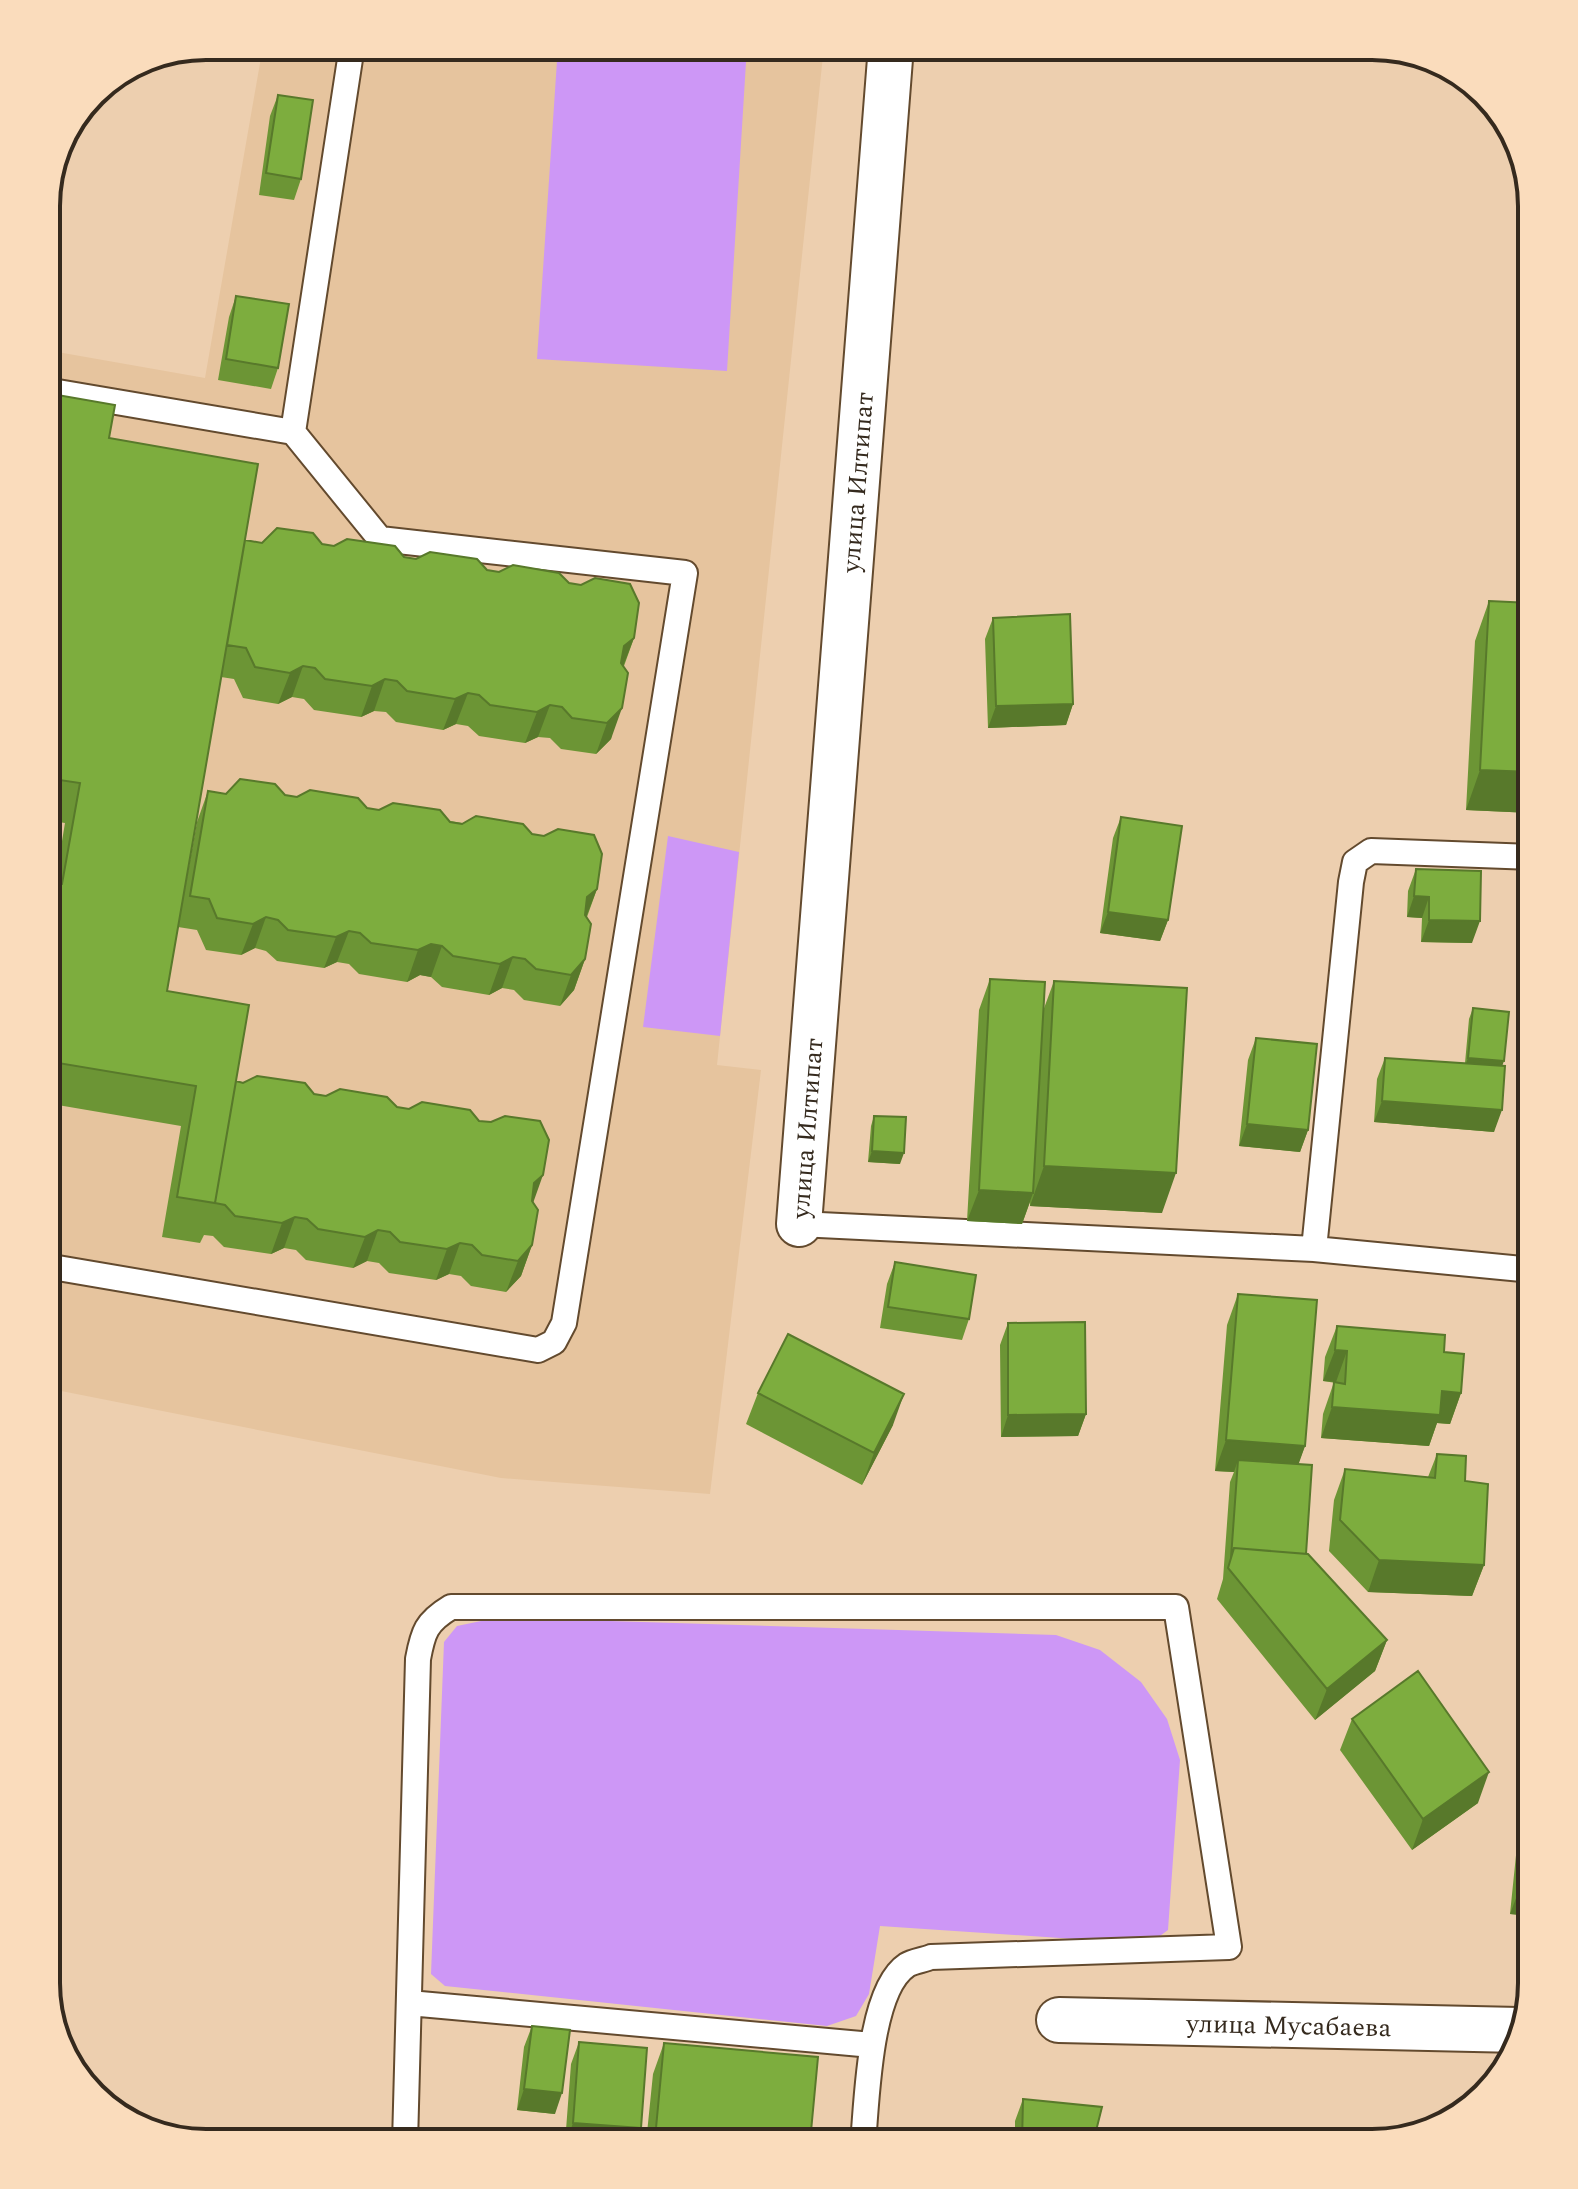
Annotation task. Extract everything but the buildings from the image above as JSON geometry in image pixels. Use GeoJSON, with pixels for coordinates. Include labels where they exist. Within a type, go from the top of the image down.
{"type":"FeatureCollection","features":[{"type":"Feature","properties":{"kind":"street","name":"улица Илтипат"},"geometry":{"type":"LineString","coordinates":[[799,1224],[890,60]]}},
{"type":"Feature","properties":{"kind":"street","name":"улица Мусабаева"},"geometry":{"type":"LineString","coordinates":[[1059,2020],[1510,2030]]}},
{"type":"Feature","properties":{"kind":"lane"},"geometry":{"type":"LineString","coordinates":[[293,432],[350,60]]}},
{"type":"Feature","properties":{"kind":"lane"},"geometry":{"type":"LineString","coordinates":[[60,392],[293,432],[380,539],[685,573],[564,1323],[554,1342],[538,1350],[60,1268]]}},
{"type":"Feature","properties":{"kind":"lane"},"geometry":{"type":"LineString","coordinates":[[1314,1249],[1355,862],[1371,851],[1518,856]]}},
{"type":"Feature","properties":{"kind":"lane","name":"улица Илтипат"},"geometry":{"type":"LineString","coordinates":[[799,1224],[1314,1249],[1518,1269]]}},
{"type":"Feature","properties":{"kind":"lane"},"geometry":{"type":"LineString","coordinates":[[405,2129],[418,1659],[422,1637],[432,1618],[451,1607],[1176,1607],[1229,1947],[931,1957],[906,1966],[887,1991],[872,2045],[864,2129]]}},
{"type":"Feature","properties":{"kind":"lane"},"geometry":{"type":"LineString","coordinates":[[409,2003],[872,2045]]}},
{"type":"Feature","properties":{"kind":"shaded area"},"geometry":{"type":"Polygon","coordinates":[[[261,60],[823,60],[717,1065],[761,1070],[710,1494],[501,1478],[60,1391],[60,352],[205,378],[261,60]]]}},
{"type":"Feature","properties":{"kind":"shaded area"},"geometry":{"type":"Polygon","coordinates":[[[557,60],[746,60],[727,371],[537,359],[557,60]]]}},
{"type":"Feature","properties":{"kind":"shaded area"},"geometry":{"type":"Polygon","coordinates":[[[668,836],[739,852],[720,1036],[643,1027],[668,836]]]}},
{"type":"Feature","properties":{"kind":"shaded area"},"geometry":{"type":"Polygon","coordinates":[[[545,1619],[1056,1635],[1100,1650],[1141,1682],[1167,1719],[1180,1760],[1168,1930],[1149,1944],[880,1926],[869,1994],[856,2016],[827,2026],[445,1986],[431,1974],[444,1642],[457,1626],[486,1620],[545,1619]]]}}]}
